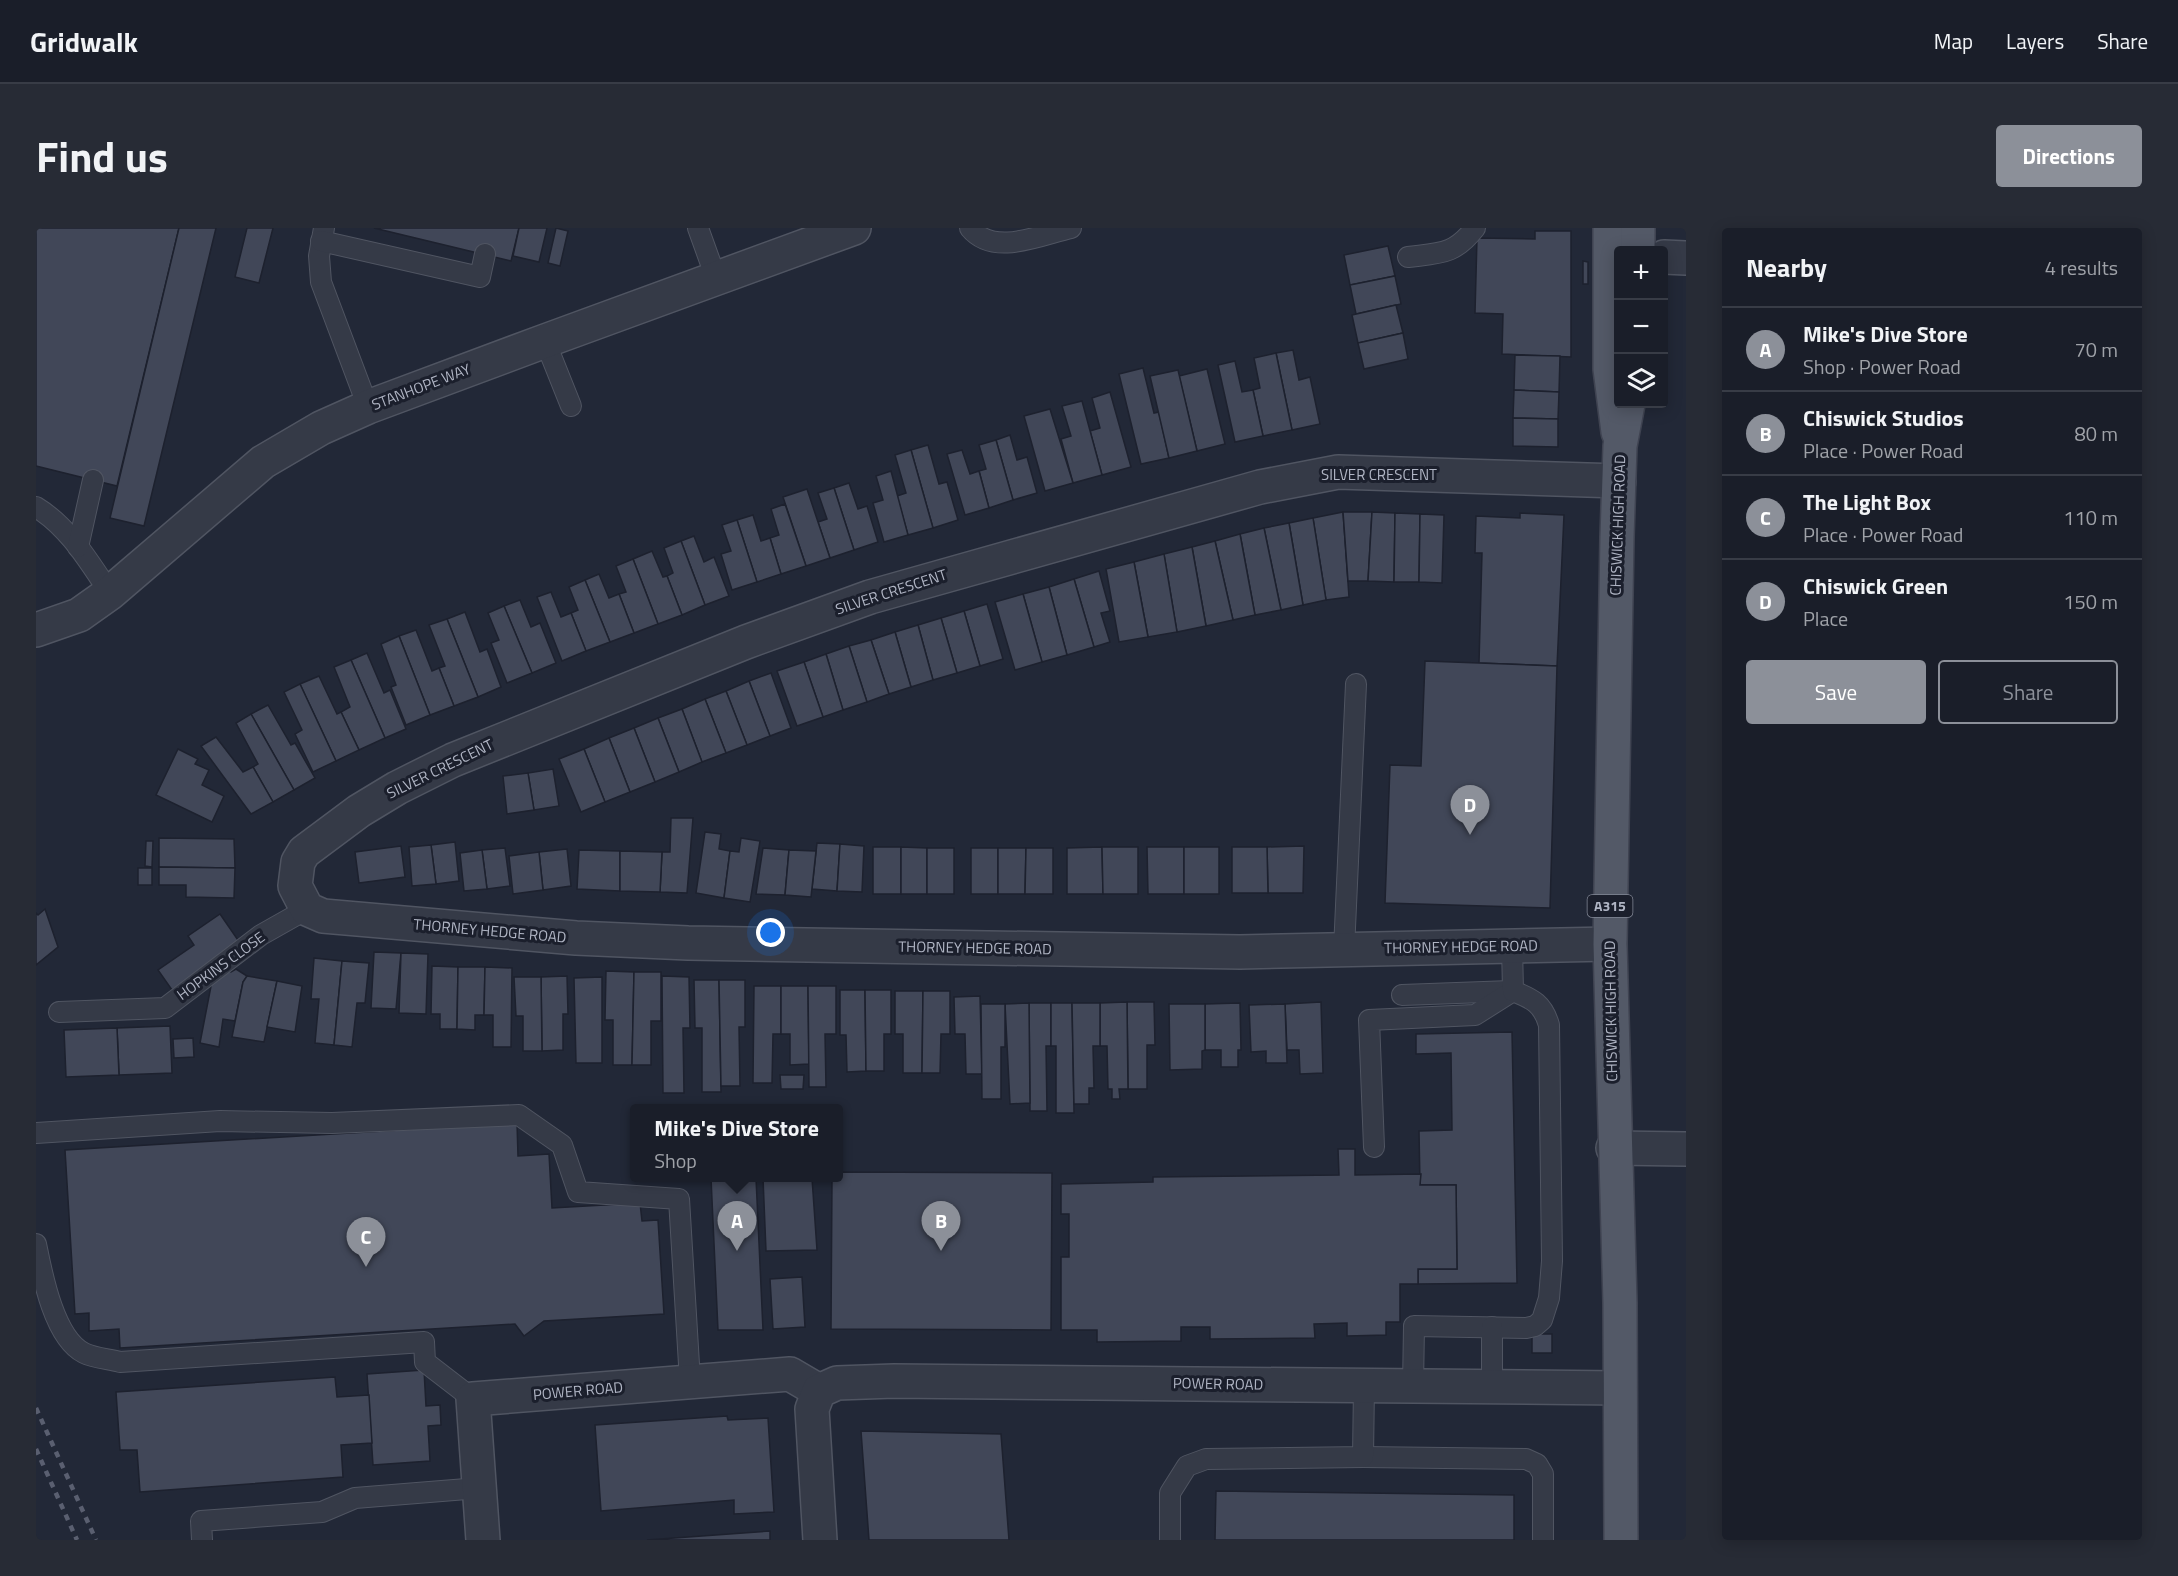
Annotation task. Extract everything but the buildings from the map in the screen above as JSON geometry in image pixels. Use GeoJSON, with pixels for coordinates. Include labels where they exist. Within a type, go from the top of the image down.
{"type":"FeatureCollection","features":[{"type":"Feature","properties":{"kind":"main road","name":"CHISWICK HIGH ROAD"},"geometry":{"type":"LineString","coordinates":[[1610,228],[1610,369],[1620,446],[1610,944],[1620,1388],[1621,1540]]}},
{"type":"Feature","properties":{"kind":"main road"},"geometry":{"type":"LineString","coordinates":[[1638,228],[1638,246]]}},
{"type":"Feature","properties":{"kind":"main road","name":"CHISWICK HIGH ROAD"},"geometry":{"type":"LineString","coordinates":[[1620,446],[1627,408]]}},
{"type":"Feature","properties":{"kind":"street","name":"STANHOPE WAY"},"geometry":{"type":"LineString","coordinates":[[36,630],[79,615],[110,593],[263,462],[321,428],[368,407],[854,228]]}},
{"type":"Feature","properties":{"kind":"street"},"geometry":{"type":"LineString","coordinates":[[1668,257],[1686,258]]}},
{"type":"Feature","properties":{"kind":"street","name":"SILVER CRESCENT"},"geometry":{"type":"LineString","coordinates":[[307,909],[296,886],[298,862],[304,852],[331,830],[397,788],[463,756],[746,642],[870,597],[1260,487],[1338,472],[1619,481]]}},
{"type":"Feature","properties":{"kind":"street","name":"THORNEY HEDGE ROAD"},"geometry":{"type":"LineString","coordinates":[[307,909],[341,919],[576,938],[688,943],[1153,952],[1610,944]]}},
{"type":"Feature","properties":{"kind":"street"},"geometry":{"type":"LineString","coordinates":[[1613,1148],[1686,1149]]}},
{"type":"Feature","properties":{"kind":"street","name":"POWER ROAD"},"geometry":{"type":"LineString","coordinates":[[473,1399],[790,1374],[819,1391],[837,1383],[894,1381],[1620,1388]]}},
{"type":"Feature","properties":{"kind":"street"},"geometry":{"type":"LineString","coordinates":[[819,1391],[812,1409],[812,1421],[820,1540]]}},
{"type":"Feature","properties":{"kind":"street"},"geometry":{"type":"LineString","coordinates":[[473,1399],[483,1540]]}},
{"type":"Feature","properties":{"kind":"lane"},"geometry":{"type":"LineString","coordinates":[[698,228],[716,278]]}},
{"type":"Feature","properties":{"kind":"lane"},"geometry":{"type":"LineString","coordinates":[[970,228],[980,238],[1002,244],[1071,228]]}},
{"type":"Feature","properties":{"kind":"lane"},"geometry":{"type":"LineString","coordinates":[[1408,257],[1450,252],[1466,240],[1475,228]]}},
{"type":"Feature","properties":{"kind":"lane"},"geometry":{"type":"LineString","coordinates":[[368,407],[322,288],[319,270],[323,235],[480,277],[485,254]]}},
{"type":"Feature","properties":{"kind":"lane"},"geometry":{"type":"LineString","coordinates":[[545,341],[571,406]]}},
{"type":"Feature","properties":{"kind":"lane"},"geometry":{"type":"LineString","coordinates":[[78,547],[93,480]]}},
{"type":"Feature","properties":{"kind":"lane"},"geometry":{"type":"LineString","coordinates":[[36,507],[58,522],[110,593]]}},
{"type":"Feature","properties":{"kind":"lane"},"geometry":{"type":"LineString","coordinates":[[1344,950],[1356,684]]}},
{"type":"Feature","properties":{"kind":"lane","name":"HOPKINS CLOSE"},"geometry":{"type":"LineString","coordinates":[[59,1012],[165,1008],[261,935],[307,909]]}},
{"type":"Feature","properties":{"kind":"lane"},"geometry":{"type":"LineString","coordinates":[[1512,946],[1513,991]]}},
{"type":"Feature","properties":{"kind":"lane"},"geometry":{"type":"LineString","coordinates":[[1374,1147],[1369,1020],[1475,1016],[1513,991]]}},
{"type":"Feature","properties":{"kind":"lane"},"geometry":{"type":"LineString","coordinates":[[1402,995],[1513,991],[1537,1002],[1543,1008],[1549,1026],[1552,1261],[1549,1298],[1542,1320],[1535,1326],[1526,1328],[1414,1326],[1413,1386]]}},
{"type":"Feature","properties":{"kind":"lane"},"geometry":{"type":"LineString","coordinates":[[36,1133],[220,1121],[332,1123],[519,1115],[562,1145],[578,1192],[679,1199],[690,1381]]}},
{"type":"Feature","properties":{"kind":"lane"},"geometry":{"type":"LineString","coordinates":[[36,1244],[45,1286],[63,1332],[82,1353],[120,1362],[424,1342],[426,1362],[473,1399]]}},
{"type":"Feature","properties":{"kind":"lane"},"geometry":{"type":"LineString","coordinates":[[1492,1327],[1492,1386]]}},
{"type":"Feature","properties":{"kind":"lane"},"geometry":{"type":"LineString","coordinates":[[1364,1386],[1364,1457]]}},
{"type":"Feature","properties":{"kind":"lane"},"geometry":{"type":"LineString","coordinates":[[1170,1540],[1170,1493],[1188,1466],[1206,1459],[1364,1457],[1526,1459],[1537,1464],[1543,1474],[1543,1540]]}},
{"type":"Feature","properties":{"kind":"lane"},"geometry":{"type":"LineString","coordinates":[[202,1540],[201,1521],[321,1512],[355,1498],[479,1488]]}},
{"type":"Feature","properties":{"kind":"railway"},"geometry":{"type":"LineString","coordinates":[[36,1408],[96,1540]]}},
{"type":"Feature","properties":{"kind":"railway"},"geometry":{"type":"LineString","coordinates":[[36,1449],[77,1540]]}},
{"type":"Feature","properties":{"kind":"place","name":"Chiswick Green"},"geometry":{"type":"Point","coordinates":[1470,835]}},
{"type":"Feature","properties":{"kind":"place","name":"Mike's Dive Store"},"geometry":{"type":"Point","coordinates":[737,1251]}},
{"type":"Feature","properties":{"kind":"place","name":"Chiswick Studios"},"geometry":{"type":"Point","coordinates":[941,1251]}},
{"type":"Feature","properties":{"kind":"place","name":"The Light Box"},"geometry":{"type":"Point","coordinates":[366,1267]}}]}
